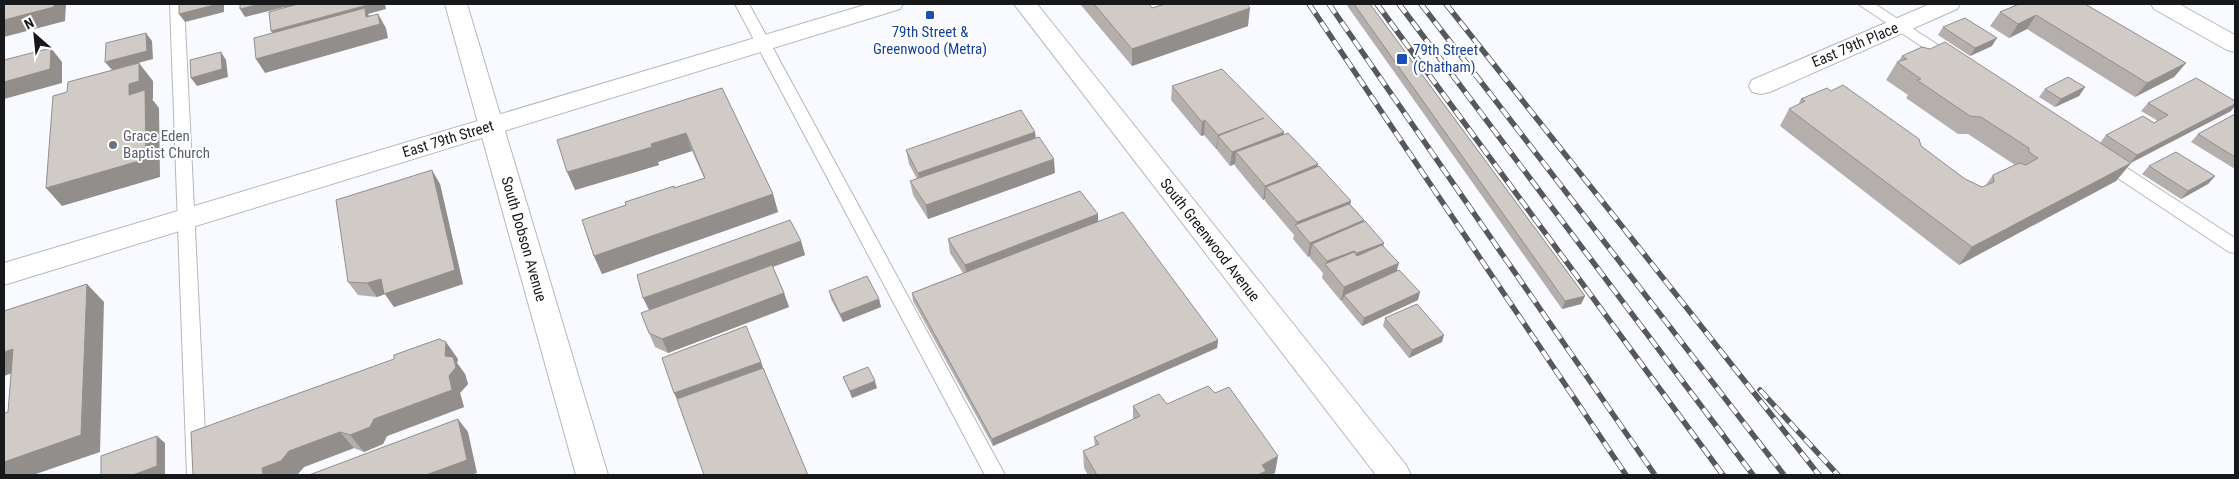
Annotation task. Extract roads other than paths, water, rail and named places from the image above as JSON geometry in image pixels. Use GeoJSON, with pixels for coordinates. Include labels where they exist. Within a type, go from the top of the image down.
{"type":"FeatureCollection","features":[{"type":"Feature","properties":{"kind":"street","name":"South Dobson Avenue"},"geometry":{"type":"LineString","coordinates":[[456,4],[592,475]]}},
{"type":"Feature","properties":{"kind":"street","name":"East 79th Street"},"geometry":{"type":"LineString","coordinates":[[4,274],[892,4]]}},
{"type":"Feature","properties":{"kind":"street","name":"South Greenwood Avenue"},"geometry":{"type":"LineString","coordinates":[[1025,4],[1395,475]]}},
{"type":"Feature","properties":{"kind":"street","name":"East 79th Place"},"geometry":{"type":"LineString","coordinates":[[1761,86],[1949,4]]}},
{"type":"Feature","properties":{"kind":"street"},"geometry":{"type":"LineString","coordinates":[[2162,4],[2235,45]]}},
{"type":"Feature","properties":{"kind":"lane"},"geometry":{"type":"LineString","coordinates":[[177,4],[197,475]]}},
{"type":"Feature","properties":{"kind":"lane"},"geometry":{"type":"LineString","coordinates":[[742,4],[995,475]]}},
{"type":"Feature","properties":{"kind":"lane"},"geometry":{"type":"LineString","coordinates":[[1865,4],[1969,72]]}},
{"type":"Feature","properties":{"kind":"lane"},"geometry":{"type":"LineString","coordinates":[[2094,154],[2235,247]]}},
{"type":"Feature","properties":{"kind":"railway"},"geometry":{"type":"LineString","coordinates":[[1309,4],[1626,475]]}},
{"type":"Feature","properties":{"kind":"railway"},"geometry":{"type":"LineString","coordinates":[[1329,4],[1655,475]]}},
{"type":"Feature","properties":{"kind":"railway"},"geometry":{"type":"LineString","coordinates":[[1377,4],[1723,475]]}},
{"type":"Feature","properties":{"kind":"railway"},"geometry":{"type":"LineString","coordinates":[[1399,4],[1753,475]]}},
{"type":"Feature","properties":{"kind":"railway"},"geometry":{"type":"LineString","coordinates":[[1421,4],[1784,475]]}},
{"type":"Feature","properties":{"kind":"railway"},"geometry":{"type":"LineString","coordinates":[[1446,4],[1819,475]]}},
{"type":"Feature","properties":{"kind":"railway"},"geometry":{"type":"LineString","coordinates":[[1760,390],[1838,475]]}},
{"type":"Feature","properties":{"kind":"place","name":"79th Street & Greenwood (Metra)"},"geometry":{"type":"Point","coordinates":[930,15]}},
{"type":"Feature","properties":{"kind":"place","name":"79th Street (Chatham)"},"geometry":{"type":"Point","coordinates":[1402,59]}},
{"type":"Feature","properties":{"kind":"place","name":"Grace Eden Baptist Church"},"geometry":{"type":"Point","coordinates":[113,145]}}]}
